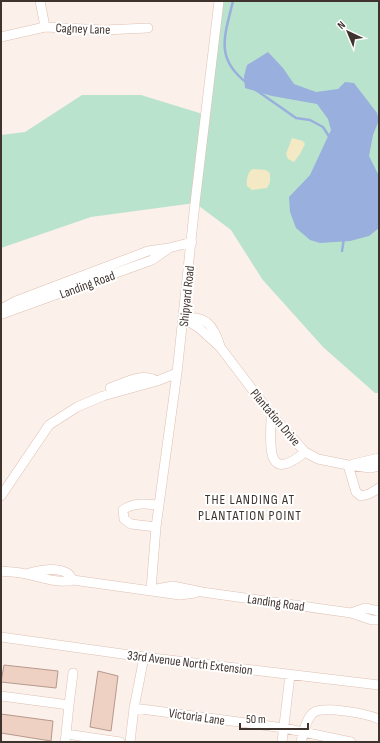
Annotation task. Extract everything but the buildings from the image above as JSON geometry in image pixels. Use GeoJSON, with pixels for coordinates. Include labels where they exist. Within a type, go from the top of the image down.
{"type":"FeatureCollection","features":[{"type":"Feature","properties":{"kind":"street","name":"Cagney Lane"},"geometry":{"type":"LineString","coordinates":[[40,1],[45,27],[104,30],[148,28]]}},
{"type":"Feature","properties":{"kind":"street","name":"Shipyard Road"},"geometry":{"type":"LineString","coordinates":[[151,590],[156,527],[178,373],[195,203],[219,1]]}},
{"type":"Feature","properties":{"kind":"street"},"geometry":{"type":"LineString","coordinates":[[1,37],[45,27]]}},
{"type":"Feature","properties":{"kind":"street","name":"Landing Road"},"geometry":{"type":"LineString","coordinates":[[1,309],[16,300],[152,260],[169,248],[192,242]]}},
{"type":"Feature","properties":{"kind":"street","name":"Landing Road"},"geometry":{"type":"LineString","coordinates":[[1,314],[92,277]]}},
{"type":"Feature","properties":{"kind":"street","name":"Plantation Drive"},"geometry":{"type":"LineString","coordinates":[[183,318],[199,328],[220,347],[271,414],[305,452],[318,459],[348,465],[370,468],[379,466]]}},
{"type":"Feature","properties":{"kind":"street"},"geometry":{"type":"LineString","coordinates":[[2,493],[49,425],[77,407],[103,396],[178,373]]}},
{"type":"Feature","properties":{"kind":"street"},"geometry":{"type":"LineString","coordinates":[[271,414],[271,453],[274,461],[281,465],[286,464],[305,452]]}},
{"type":"Feature","properties":{"kind":"street","name":"Plantation Drive"},"geometry":{"type":"LineString","coordinates":[[348,465],[379,458]]}},
{"type":"Feature","properties":{"kind":"street"},"geometry":{"type":"LineString","coordinates":[[348,465],[356,492],[361,496],[369,494],[379,488]]}},
{"type":"Feature","properties":{"kind":"street"},"geometry":{"type":"LineString","coordinates":[[156,527],[132,524],[124,519],[123,510],[128,506],[137,504],[159,505]]}},
{"type":"Feature","properties":{"kind":"street","name":"Landing Road"},"geometry":{"type":"LineString","coordinates":[[1,571],[26,574],[43,579],[63,582],[73,580],[180,595],[202,592],[351,613],[372,620],[379,620]]}},
{"type":"Feature","properties":{"kind":"street","name":"Landing Road"},"geometry":{"type":"LineString","coordinates":[[351,613],[365,608],[379,611]]}},
{"type":"Feature","properties":{"kind":"street","name":"33rd Avenue North Extension"},"geometry":{"type":"LineString","coordinates":[[1,637],[144,657],[379,685]]}},
{"type":"Feature","properties":{"kind":"street"},"geometry":{"type":"LineString","coordinates":[[130,742],[134,708],[144,657]]}},
{"type":"Feature","properties":{"kind":"street"},"geometry":{"type":"LineString","coordinates":[[73,673],[66,738],[120,742]]}},
{"type":"Feature","properties":{"kind":"street"},"geometry":{"type":"LineString","coordinates":[[282,742],[290,675]]}},
{"type":"Feature","properties":{"kind":"street"},"geometry":{"type":"LineString","coordinates":[[1,696],[69,705]]}},
{"type":"Feature","properties":{"kind":"street","name":"Victoria Lane"},"geometry":{"type":"LineString","coordinates":[[134,708],[284,728],[351,742]]}},
{"type":"Feature","properties":{"kind":"street"},"geometry":{"type":"LineString","coordinates":[[302,742],[306,723],[313,713],[324,709],[368,715],[379,719]]}},
{"type":"Feature","properties":{"kind":"green space"},"geometry":{"type":"Polygon","coordinates":[[[220,1],[379,1],[379,393],[375,393],[323,347],[262,279],[231,230],[195,203],[91,217],[1,248],[1,135],[25,132],[82,95],[141,95],[206,115],[220,1]]]}},
{"type":"Feature","properties":{"kind":"sand"},"geometry":{"type":"Polygon","coordinates":[[[292,138],[303,141],[305,144],[294,162],[288,159],[286,154],[292,138]]]}},
{"type":"Feature","properties":{"kind":"sand"},"geometry":{"type":"Polygon","coordinates":[[[253,169],[266,170],[270,173],[270,182],[267,188],[252,190],[247,186],[248,176],[253,169]]]}},
{"type":"Feature","properties":{"kind":"water"},"geometry":{"type":"Polygon","coordinates":[[[268,52],[283,68],[294,84],[316,92],[338,89],[345,82],[354,83],[377,113],[379,120],[373,135],[369,156],[379,176],[379,228],[369,236],[350,241],[320,243],[310,240],[296,228],[290,212],[289,197],[310,175],[331,130],[328,119],[317,104],[272,96],[245,88],[244,76],[247,65],[268,52]]]}},
{"type":"Feature","properties":{"kind":"waterway"},"geometry":{"type":"LineString","coordinates":[[233,1],[225,35],[226,55],[237,74],[247,83]]}},
{"type":"Feature","properties":{"kind":"waterway"},"geometry":{"type":"LineString","coordinates":[[256,90],[296,118],[310,120],[323,127],[330,138]]}},
{"type":"Feature","properties":{"kind":"waterway"},"geometry":{"type":"LineString","coordinates":[[342,251],[344,238]]}},
{"type":"Feature","properties":{"kind":"district","name":"THE LANDING AT PLANTATION POINT"},"geometry":{"type":"Point","coordinates":[250,508]}}]}
